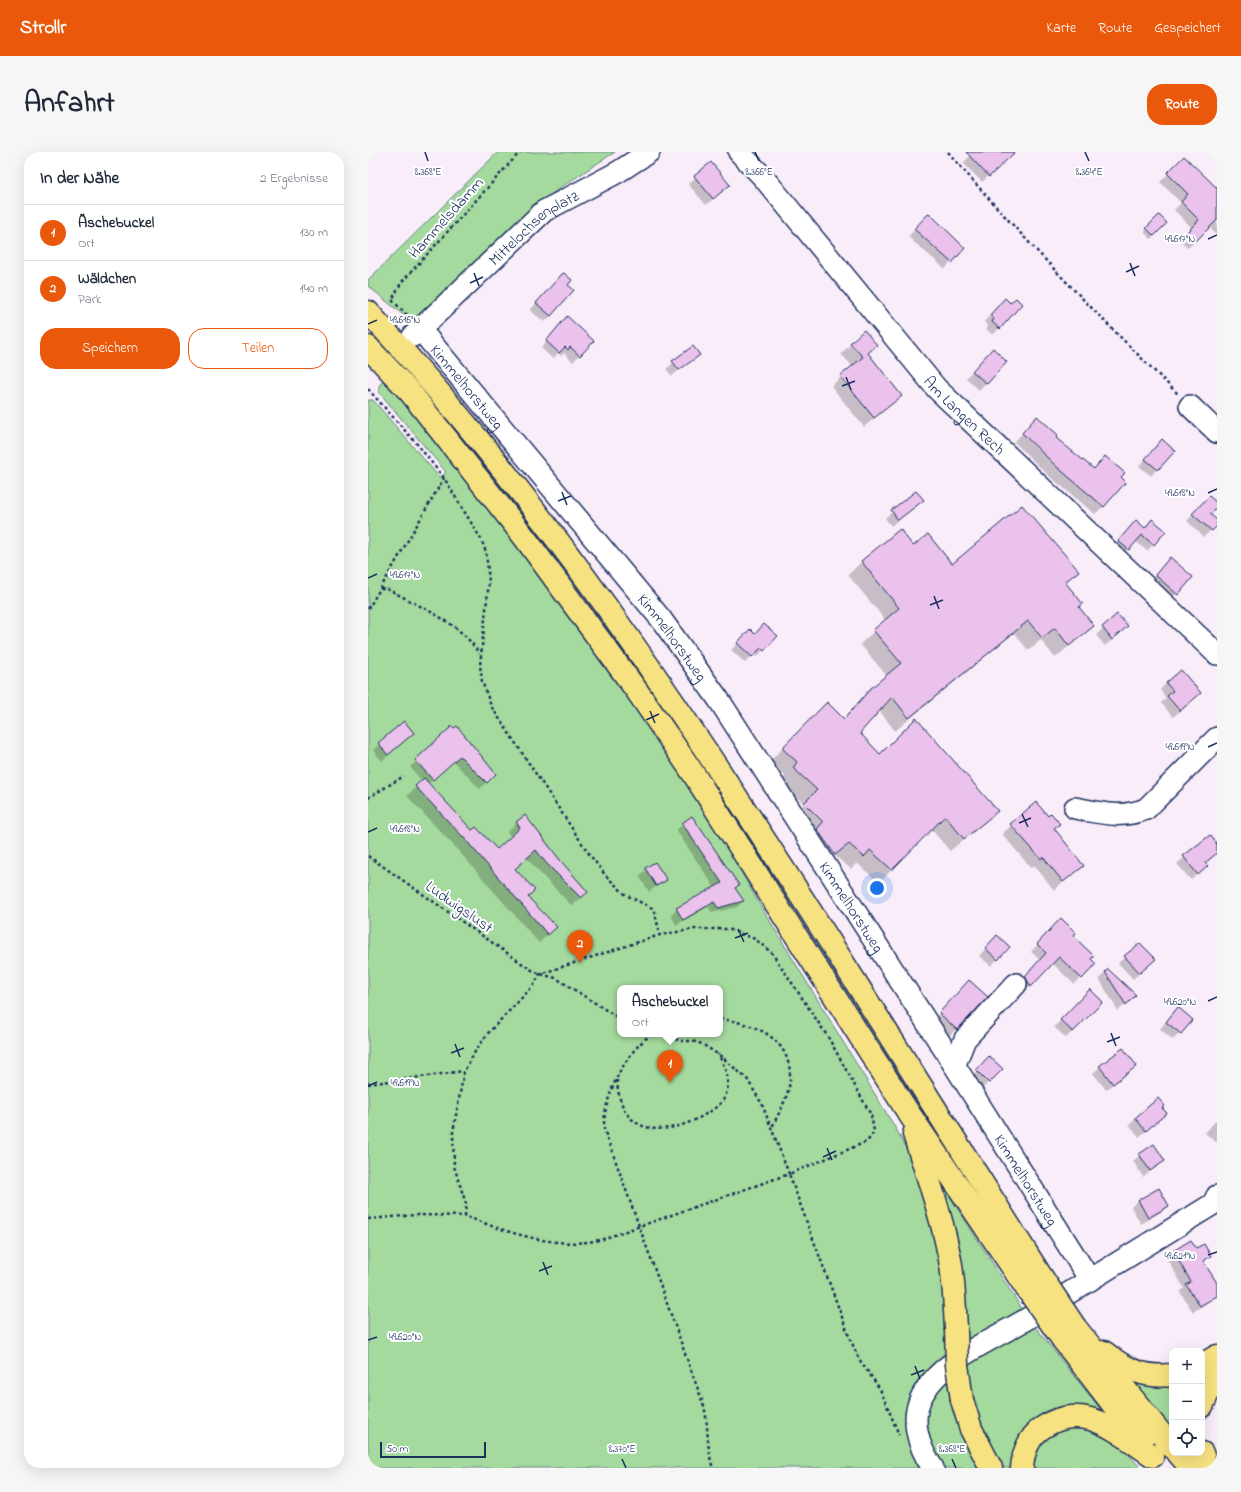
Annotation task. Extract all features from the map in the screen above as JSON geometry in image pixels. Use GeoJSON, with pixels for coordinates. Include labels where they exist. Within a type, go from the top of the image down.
{"type":"FeatureCollection","features":[{"type":"Feature","properties":{"kind":"highway"},"geometry":{"type":"LineString","coordinates":[[368,312],[424,373],[491,453],[600,599],[672,701],[752,818],[1034,1282]]}},
{"type":"Feature","properties":{"kind":"highway"},"geometry":{"type":"LineString","coordinates":[[368,347],[410,392],[520,532],[637,691],[693,773],[906,1109],[1034,1282],[1069,1333],[1163,1457]]}},
{"type":"Feature","properties":{"kind":"highway"},"geometry":{"type":"LineString","coordinates":[[906,1109],[939,1212],[946,1242],[952,1278],[957,1365],[962,1400],[971,1429],[991,1468]]}},
{"type":"Feature","properties":{"kind":"highway"},"geometry":{"type":"LineString","coordinates":[[1069,1333],[1127,1368],[1149,1375],[1169,1375]]}},
{"type":"Feature","properties":{"kind":"highway"},"geometry":{"type":"LineString","coordinates":[[1205,1363],[1217,1356]]}},
{"type":"Feature","properties":{"kind":"highway"},"geometry":{"type":"LineString","coordinates":[[1205,1400],[1217,1374]]}},
{"type":"Feature","properties":{"kind":"highway"},"geometry":{"type":"LineString","coordinates":[[1022,1468],[1026,1450],[1035,1435],[1051,1423],[1071,1416],[1085,1416],[1096,1420],[1163,1457]]}},
{"type":"Feature","properties":{"kind":"highway"},"geometry":{"type":"LineString","coordinates":[[1181,1456],[1191,1468]]}},
{"type":"Feature","properties":{"kind":"highway"},"geometry":{"type":"LineString","coordinates":[[1203,1456],[1207,1468]]}},
{"type":"Feature","properties":{"kind":"street","name":"Mittelochsenplatz"},"geometry":{"type":"LineString","coordinates":[[416,332],[544,210],[618,172],[649,152]]}},
{"type":"Feature","properties":{"kind":"street","name":"Am Langen Rech"},"geometry":{"type":"LineString","coordinates":[[738,152],[763,177],[937,389],[1217,654]]}},
{"type":"Feature","properties":{"kind":"street","name":"Kimmelhorstweg"},"geometry":{"type":"LineString","coordinates":[[416,332],[661,619],[719,700],[953,1063],[1090,1280]]}},
{"type":"Feature","properties":{"kind":"street"},"geometry":{"type":"LineString","coordinates":[[1190,406],[1217,432]]}},
{"type":"Feature","properties":{"kind":"street"},"geometry":{"type":"LineString","coordinates":[[1074,808],[1119,815],[1132,814],[1146,809],[1217,738]]}},
{"type":"Feature","properties":{"kind":"street"},"geometry":{"type":"LineString","coordinates":[[953,1063],[957,1059],[965,1039],[1016,984]]}},
{"type":"Feature","properties":{"kind":"street"},"geometry":{"type":"LineString","coordinates":[[933,1468],[923,1452],[917,1429],[916,1418],[922,1395],[935,1378],[968,1352],[1029,1318],[1216,1204]]}},
{"type":"Feature","properties":{"kind":"path","name":"Hammelsdamm"},"geometry":{"type":"LineString","coordinates":[[416,332],[392,300],[401,283],[520,152]]}},
{"type":"Feature","properties":{"kind":"path"},"geometry":{"type":"LineString","coordinates":[[948,152],[1038,254],[1116,334],[1190,406]]}},
{"type":"Feature","properties":{"kind":"path"},"geometry":{"type":"LineString","coordinates":[[368,390],[444,478],[481,539],[486,552],[489,581],[480,655],[482,681],[492,706],[586,851],[606,876],[626,895],[652,908],[655,913],[660,935]]}},
{"type":"Feature","properties":{"kind":"path"},"geometry":{"type":"LineString","coordinates":[[368,609],[444,478]]}},
{"type":"Feature","properties":{"kind":"path"},"geometry":{"type":"LineString","coordinates":[[380,589],[390,590],[459,630],[473,643],[480,655]]}},
{"type":"Feature","properties":{"kind":"path"},"geometry":{"type":"LineString","coordinates":[[368,798],[404,776]]}},
{"type":"Feature","properties":{"kind":"path","name":"Ludwigslust"},"geometry":{"type":"LineString","coordinates":[[368,856],[540,974],[556,978],[617,1017]]}},
{"type":"Feature","properties":{"kind":"path"},"geometry":{"type":"LineString","coordinates":[[368,1219],[417,1216],[465,1216],[544,1241],[567,1244],[592,1242],[639,1227],[788,1174],[857,1146],[871,1137],[874,1131],[871,1115],[857,1086],[828,1037],[772,953],[764,946],[755,939],[742,933],[715,928],[696,928],[660,935],[540,974],[526,994],[489,1032],[464,1071],[455,1116],[453,1150],[457,1178],[466,1204],[465,1216]]}},
{"type":"Feature","properties":{"kind":"path"},"geometry":{"type":"LineString","coordinates":[[723,1020],[738,1022],[760,1030],[774,1038],[783,1049],[788,1062],[790,1075],[786,1095],[772,1127]]}},
{"type":"Feature","properties":{"kind":"path"},"geometry":{"type":"LineString","coordinates":[[648,1037],[643,1040],[616,1079],[609,1095],[604,1130],[704,1406],[708,1427],[708,1446],[713,1468]]}},
{"type":"Feature","properties":{"kind":"path"},"geometry":{"type":"LineString","coordinates":[[668,1037],[702,1044],[718,1054],[747,1079],[762,1104],[772,1127],[788,1174],[849,1336],[859,1359],[880,1389],[901,1442]]}},
{"type":"Feature","properties":{"kind":"path"},"geometry":{"type":"LineString","coordinates":[[616,1079],[618,1095],[622,1107],[633,1122],[646,1128],[655,1129],[679,1126],[709,1113],[721,1103],[726,1095],[728,1082],[726,1070],[718,1054]]}},
{"type":"Feature","properties":{"kind":"path"},"geometry":{"type":"LineString","coordinates":[[368,1084],[464,1071]]}},
{"type":"Feature","properties":{"kind":"green space"},"geometry":{"type":"Polygon","coordinates":[[[498,152],[615,152],[558,189],[502,240],[419,328],[368,286],[368,280],[498,152]]]}},
{"type":"Feature","properties":{"kind":"green space"},"geometry":{"type":"Polygon","coordinates":[[[385,378],[472,484],[634,705],[705,809],[763,910],[896,1129],[911,1158],[942,1259],[949,1358],[924,1380],[926,1468],[368,1468],[368,400],[373,400],[440,478],[446,472],[379,392],[379,386],[385,378]]]}},
{"type":"Feature","properties":{"kind":"green space"},"geometry":{"type":"Polygon","coordinates":[[[936,1175],[1024,1312],[967,1347],[936,1175]]]}},
{"type":"Feature","properties":{"kind":"green space"},"geometry":{"type":"Polygon","coordinates":[[[1032,1323],[1109,1420],[1067,1410],[1017,1468],[1002,1468],[988,1443],[978,1418],[967,1364],[1032,1323]]]}},
{"type":"Feature","properties":{"kind":"green space"},"geometry":{"type":"Polygon","coordinates":[[[950,1373],[984,1468],[943,1468],[933,1456],[923,1414],[939,1382],[950,1373]]]}},
{"type":"Feature","properties":{"kind":"green space"},"geometry":{"type":"Polygon","coordinates":[[[1135,1382],[1169,1382],[1169,1428],[1134,1384],[1135,1382]]]}},
{"type":"Feature","properties":{"kind":"green space"},"geometry":{"type":"Polygon","coordinates":[[[1074,1423],[1117,1442],[1141,1468],[1028,1468],[1042,1436],[1074,1423]]]}},
{"type":"Feature","properties":{"kind":"building"},"geometry":{"type":"Polygon","coordinates":[[[966,152],[1015,152],[989,177],[966,152]]]}},
{"type":"Feature","properties":{"kind":"building"},"geometry":{"type":"Polygon","coordinates":[[[1184,156],[1217,188],[1217,220],[1196,241],[1187,232],[1199,220],[1181,202],[1188,194],[1167,173],[1184,156]]]}},
{"type":"Feature","properties":{"kind":"building"},"geometry":{"type":"Polygon","coordinates":[[[711,162],[730,185],[713,199],[694,176],[711,162]]]}},
{"type":"Feature","properties":{"kind":"building"},"geometry":{"type":"Polygon","coordinates":[[[929,213],[965,248],[952,263],[914,229],[929,213]]]}},
{"type":"Feature","properties":{"kind":"building"},"geometry":{"type":"Polygon","coordinates":[[[1159,215],[1167,223],[1154,236],[1146,228],[1159,215]]]}},
{"type":"Feature","properties":{"kind":"building"},"geometry":{"type":"Polygon","coordinates":[[[564,273],[572,280],[568,285],[574,290],[551,316],[536,303],[564,273]]]}},
{"type":"Feature","properties":{"kind":"building"},"geometry":{"type":"Polygon","coordinates":[[[1005,298],[1010,303],[1016,298],[1022,304],[1000,329],[992,322],[994,319],[990,315],[1005,298]]]}},
{"type":"Feature","properties":{"kind":"building"},"geometry":{"type":"Polygon","coordinates":[[[567,316],[594,341],[580,356],[570,347],[568,350],[565,347],[559,353],[546,341],[567,316]]]}},
{"type":"Feature","properties":{"kind":"building"},"geometry":{"type":"Polygon","coordinates":[[[864,330],[877,345],[868,353],[902,396],[874,418],[840,376],[863,357],[850,343],[864,330]]]}},
{"type":"Feature","properties":{"kind":"building"},"geometry":{"type":"Polygon","coordinates":[[[693,346],[700,355],[679,370],[672,361],[693,346]]]}},
{"type":"Feature","properties":{"kind":"building"},"geometry":{"type":"Polygon","coordinates":[[[993,348],[1007,362],[987,384],[972,371],[993,348]]]}},
{"type":"Feature","properties":{"kind":"building"},"geometry":{"type":"Polygon","coordinates":[[[1037,416],[1058,435],[1056,438],[1094,469],[1105,456],[1125,473],[1121,477],[1126,482],[1104,507],[1057,467],[1022,433],[1037,416]]]}},
{"type":"Feature","properties":{"kind":"building"},"geometry":{"type":"Polygon","coordinates":[[[1162,439],[1175,451],[1158,470],[1145,459],[1162,439]]]}},
{"type":"Feature","properties":{"kind":"building"},"geometry":{"type":"Polygon","coordinates":[[[916,491],[924,500],[898,520],[891,510],[916,491]]]}},
{"type":"Feature","properties":{"kind":"building"},"geometry":{"type":"Polygon","coordinates":[[[1209,496],[1217,503],[1217,507],[1210,514],[1217,520],[1217,526],[1212,531],[1192,514],[1209,496]]]}},
{"type":"Feature","properties":{"kind":"building"},"geometry":{"type":"Polygon","coordinates":[[[1022,505],[1079,571],[1065,582],[1083,604],[1079,607],[1094,626],[1069,646],[1055,628],[1042,638],[1028,621],[909,718],[892,697],[860,733],[880,754],[916,718],[998,811],[964,839],[945,816],[892,870],[870,850],[864,857],[849,844],[835,855],[817,829],[823,822],[804,803],[817,790],[793,768],[797,762],[782,748],[827,702],[844,719],[871,688],[901,663],[873,630],[899,608],[861,561],[900,529],[913,546],[928,534],[952,564],[1022,505]]]}},
{"type":"Feature","properties":{"kind":"building"},"geometry":{"type":"Polygon","coordinates":[[[1152,519],[1166,531],[1154,545],[1142,535],[1129,550],[1118,541],[1136,520],[1145,528],[1152,519]]]}},
{"type":"Feature","properties":{"kind":"building"},"geometry":{"type":"Polygon","coordinates":[[[1170,557],[1193,577],[1178,595],[1155,575],[1170,557]]]}},
{"type":"Feature","properties":{"kind":"building"},"geometry":{"type":"Polygon","coordinates":[[[1117,614],[1128,626],[1112,640],[1102,627],[1117,614]]]}},
{"type":"Feature","properties":{"kind":"building"},"geometry":{"type":"Polygon","coordinates":[[[764,624],[778,636],[764,651],[761,648],[752,657],[737,643],[750,629],[755,634],[764,624]]]}},
{"type":"Feature","properties":{"kind":"building"},"geometry":{"type":"Polygon","coordinates":[[[1181,670],[1201,693],[1180,711],[1167,696],[1173,691],[1166,683],[1181,670]]]}},
{"type":"Feature","properties":{"kind":"building"},"geometry":{"type":"Polygon","coordinates":[[[404,721],[414,733],[388,755],[378,743],[404,721]]]}},
{"type":"Feature","properties":{"kind":"building"},"geometry":{"type":"Polygon","coordinates":[[[452,726],[454,728],[457,726],[496,774],[487,783],[460,756],[433,780],[415,760],[452,726]]]}},
{"type":"Feature","properties":{"kind":"building"},"geometry":{"type":"Polygon","coordinates":[[[424,778],[472,830],[476,827],[497,849],[520,828],[516,822],[525,815],[560,860],[588,892],[581,898],[546,863],[536,850],[515,869],[535,890],[528,897],[557,927],[548,935],[464,838],[415,786],[424,778]]]}},
{"type":"Feature","properties":{"kind":"building"},"geometry":{"type":"Polygon","coordinates":[[[1036,802],[1048,816],[1051,813],[1060,824],[1054,828],[1084,866],[1063,882],[1043,857],[1041,859],[1010,824],[1036,802]]]}},
{"type":"Feature","properties":{"kind":"building"},"geometry":{"type":"Polygon","coordinates":[[[692,816],[739,885],[735,888],[744,901],[718,908],[714,902],[683,920],[676,908],[722,883],[682,823],[692,816]]]}},
{"type":"Feature","properties":{"kind":"building"},"geometry":{"type":"Polygon","coordinates":[[[1210,835],[1217,844],[1217,853],[1205,863],[1208,866],[1198,875],[1183,856],[1210,835]]]}},
{"type":"Feature","properties":{"kind":"building"},"geometry":{"type":"Polygon","coordinates":[[[655,862],[667,880],[656,886],[645,868],[655,862]]]}},
{"type":"Feature","properties":{"kind":"building"},"geometry":{"type":"Polygon","coordinates":[[[1061,918],[1076,933],[1073,936],[1094,956],[1091,959],[1096,964],[1082,979],[1059,957],[1031,987],[1025,976],[1046,953],[1037,944],[1061,918]]]}},
{"type":"Feature","properties":{"kind":"building"},"geometry":{"type":"Polygon","coordinates":[[[997,935],[1010,947],[998,960],[985,948],[997,935]]]}},
{"type":"Feature","properties":{"kind":"building"},"geometry":{"type":"Polygon","coordinates":[[[1140,943],[1156,959],[1140,973],[1124,956],[1140,943]]]}},
{"type":"Feature","properties":{"kind":"building"},"geometry":{"type":"Polygon","coordinates":[[[1108,969],[1136,995],[1126,1005],[1105,972],[1108,969]]]}},
{"type":"Feature","properties":{"kind":"building"},"geometry":{"type":"Polygon","coordinates":[[[969,980],[988,997],[957,1030],[939,1013],[969,980]]]}},
{"type":"Feature","properties":{"kind":"building"},"geometry":{"type":"Polygon","coordinates":[[[1090,989],[1103,1002],[1073,1032],[1060,1020],[1090,989]]]}},
{"type":"Feature","properties":{"kind":"building"},"geometry":{"type":"Polygon","coordinates":[[[1178,1007],[1193,1020],[1181,1034],[1166,1022],[1178,1007]]]}},
{"type":"Feature","properties":{"kind":"building"},"geometry":{"type":"Polygon","coordinates":[[[1123,1048],[1137,1066],[1113,1084],[1099,1066],[1123,1048]]]}},
{"type":"Feature","properties":{"kind":"building"},"geometry":{"type":"Polygon","coordinates":[[[989,1056],[1003,1069],[989,1083],[976,1070],[989,1056]]]}},
{"type":"Feature","properties":{"kind":"building"},"geometry":{"type":"Polygon","coordinates":[[[1158,1098],[1165,1106],[1162,1108],[1167,1113],[1146,1131],[1135,1118],[1158,1098]]]}},
{"type":"Feature","properties":{"kind":"building"},"geometry":{"type":"Polygon","coordinates":[[[1154,1144],[1165,1161],[1150,1171],[1139,1154],[1154,1144]]]}},
{"type":"Feature","properties":{"kind":"building"},"geometry":{"type":"Polygon","coordinates":[[[1159,1188],[1169,1206],[1148,1218],[1138,1200],[1159,1188]]]}},
{"type":"Feature","properties":{"kind":"building"},"geometry":{"type":"Polygon","coordinates":[[[1191,1240],[1196,1248],[1204,1244],[1211,1256],[1203,1261],[1217,1283],[1217,1296],[1200,1306],[1186,1285],[1191,1282],[1173,1251],[1191,1240]]]}},
{"type":"Feature","properties":{"kind":"place","name":"Wäldchen"},"geometry":{"type":"Point","coordinates":[580,963]}},
{"type":"Feature","properties":{"kind":"place","name":"Äschebuckel"},"geometry":{"type":"Point","coordinates":[670,1083]}}]}
